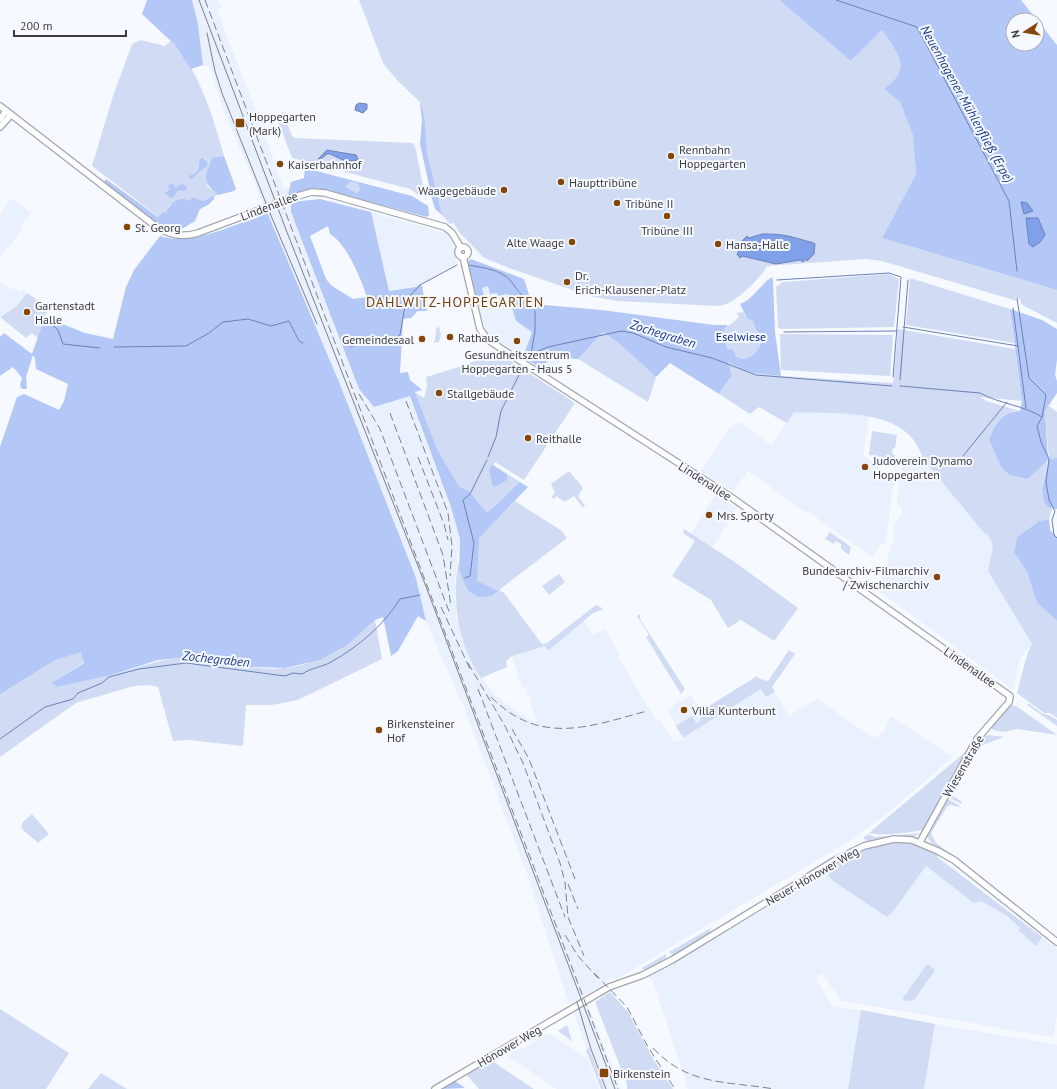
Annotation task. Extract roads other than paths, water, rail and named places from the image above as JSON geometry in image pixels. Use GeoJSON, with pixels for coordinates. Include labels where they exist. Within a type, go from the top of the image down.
{"type":"FeatureCollection","features":[{"type":"Feature","properties":{"kind":"street","name":"Lindenallee"},"geometry":{"type":"LineString","coordinates":[[0,106],[154,225],[171,234],[183,236],[198,233],[294,197],[316,192],[445,227],[452,233],[461,248],[458,253],[463,257],[480,330],[488,340],[731,497],[1008,694]]}},
{"type":"Feature","properties":{"kind":"street"},"geometry":{"type":"LineString","coordinates":[[0,119],[8,113]]}},
{"type":"Feature","properties":{"kind":"street"},"geometry":{"type":"LineString","coordinates":[[0,127],[8,113]]}},
{"type":"Feature","properties":{"kind":"street","name":"Wiesenstraße"},"geometry":{"type":"LineString","coordinates":[[920,842],[977,739],[1009,702],[1010,698],[1008,694]]}},
{"type":"Feature","properties":{"kind":"street","name":"Neuer Hönower Weg"},"geometry":{"type":"LineString","coordinates":[[582,1003],[609,987],[643,975],[667,963],[837,859],[876,842],[894,839],[920,842],[954,860],[1057,942]]}},
{"type":"Feature","properties":{"kind":"street","name":"Hönower Weg"},"geometry":{"type":"LineString","coordinates":[[435,1089],[582,1003]]}},
{"type":"Feature","properties":{"kind":"waterway","name":"Neuenhagener Mühlenfließ (Erpe)"},"geometry":{"type":"LineString","coordinates":[[836,0],[917,27],[1009,201],[1017,271]]}},
{"type":"Feature","properties":{"kind":"waterway"},"geometry":{"type":"LineString","coordinates":[[351,347],[369,337],[396,338],[400,335],[406,300],[420,285],[457,265]]}},
{"type":"Feature","properties":{"kind":"waterway"},"geometry":{"type":"LineString","coordinates":[[469,265],[497,271],[507,277],[523,296]]}},
{"type":"Feature","properties":{"kind":"waterway"},"geometry":{"type":"LineString","coordinates":[[777,280],[889,273],[901,277],[893,377]]}},
{"type":"Feature","properties":{"kind":"waterway"},"geometry":{"type":"LineString","coordinates":[[900,380],[908,280]]}},
{"type":"Feature","properties":{"kind":"waterway","name":"Zochegraben"},"geometry":{"type":"LineString","coordinates":[[1017,298],[1029,378],[1046,395],[1042,417],[1037,426],[1041,442],[1049,459],[1046,482],[1049,500],[1055,511],[1052,520],[1054,535],[1057,538]]}},
{"type":"Feature","properties":{"kind":"waterway"},"geometry":{"type":"LineString","coordinates":[[1013,308],[1026,408]]}},
{"type":"Feature","properties":{"kind":"waterway"},"geometry":{"type":"LineString","coordinates":[[531,354],[535,331],[535,311]]}},
{"type":"Feature","properties":{"kind":"waterway"},"geometry":{"type":"LineString","coordinates":[[45,319],[58,330],[63,344],[100,348]]}},
{"type":"Feature","properties":{"kind":"waterway"},"geometry":{"type":"LineString","coordinates":[[114,347],[186,346],[209,333],[223,322],[248,319],[271,326],[289,321],[299,341],[303,343]]}},
{"type":"Feature","properties":{"kind":"waterway"},"geometry":{"type":"LineString","coordinates":[[903,327],[1018,346]]}},
{"type":"Feature","properties":{"kind":"waterway","name":"Zochegraben"},"geometry":{"type":"LineString","coordinates":[[528,360],[531,354],[548,347],[621,331],[633,333],[666,347],[712,358],[756,375],[892,386]]}},
{"type":"Feature","properties":{"kind":"waterway"},"geometry":{"type":"LineString","coordinates":[[784,332],[897,331]]}},
{"type":"Feature","properties":{"kind":"waterway","name":"Zochegraben"},"geometry":{"type":"LineString","coordinates":[[488,457],[496,437],[501,411],[522,369]]}},
{"type":"Feature","properties":{"kind":"waterway","name":"Zochegraben"},"geometry":{"type":"LineString","coordinates":[[900,386],[980,393],[995,400],[1035,413],[1042,417]]}},
{"type":"Feature","properties":{"kind":"waterway"},"geometry":{"type":"LineString","coordinates":[[963,456],[1007,402]]}},
{"type":"Feature","properties":{"kind":"waterway","name":"Zochegraben"},"geometry":{"type":"LineString","coordinates":[[465,578],[470,576],[474,543],[463,500],[470,494],[487,460]]}},
{"type":"Feature","properties":{"kind":"waterway","name":"Zochegraben"},"geometry":{"type":"LineString","coordinates":[[0,739],[45,707],[73,699],[78,693],[102,683],[109,677],[139,669],[186,663],[285,676],[293,673],[302,674],[331,662],[370,635],[394,609],[400,599],[420,595]]}},
{"type":"Feature","properties":{"kind":"tram line"},"geometry":{"type":"LineString","coordinates":[[199,0],[285,227],[425,584],[615,1089]]}},
{"type":"Feature","properties":{"kind":"tram line"},"geometry":{"type":"LineString","coordinates":[[207,33],[215,71],[222,93],[269,211],[317,324]]}},
{"type":"Feature","properties":{"kind":"tram line"},"geometry":{"type":"LineString","coordinates":[[577,1002],[591,1049],[606,1089]]}},
{"type":"Feature","properties":{"kind":"railway"},"geometry":{"type":"LineString","coordinates":[[205,0],[618,1089]]}},
{"type":"Feature","properties":{"kind":"railway"},"geometry":{"type":"LineString","coordinates":[[359,394],[380,429],[450,614]]}},
{"type":"Feature","properties":{"kind":"railway"},"geometry":{"type":"LineString","coordinates":[[406,401],[448,513],[452,546],[450,576]]}},
{"type":"Feature","properties":{"kind":"railway"},"geometry":{"type":"LineString","coordinates":[[390,413],[443,555],[451,606]]}},
{"type":"Feature","properties":{"kind":"railway"},"geometry":{"type":"LineString","coordinates":[[418,457],[444,524],[448,540]]}},
{"type":"Feature","properties":{"kind":"railway"},"geometry":{"type":"LineString","coordinates":[[441,607],[470,669]]}},
{"type":"Feature","properties":{"kind":"railway"},"geometry":{"type":"LineString","coordinates":[[468,663],[505,726],[523,763],[560,863],[565,882],[568,917],[584,956]]}},
{"type":"Feature","properties":{"kind":"railway"},"geometry":{"type":"LineString","coordinates":[[478,689],[565,917]]}},
{"type":"Feature","properties":{"kind":"railway"},"geometry":{"type":"LineString","coordinates":[[491,697],[509,712],[528,722],[546,727],[585,727],[647,711]]}},
{"type":"Feature","properties":{"kind":"railway"},"geometry":{"type":"LineString","coordinates":[[512,729],[529,759],[575,879]]}},
{"type":"Feature","properties":{"kind":"railway"},"geometry":{"type":"LineString","coordinates":[[568,884],[578,909]]}},
{"type":"Feature","properties":{"kind":"railway"},"geometry":{"type":"LineString","coordinates":[[565,935],[578,956],[598,978]]}},
{"type":"Feature","properties":{"kind":"railway"},"geometry":{"type":"LineString","coordinates":[[594,973],[627,1007],[648,1047],[675,1089]]}},
{"type":"Feature","properties":{"kind":"railway"},"geometry":{"type":"LineString","coordinates":[[653,1048],[666,1060],[694,1076],[724,1083],[774,1089]]}},
{"type":"Feature","properties":{"kind":"place","name":"Hoppegarten (Mark)"},"geometry":{"type":"Point","coordinates":[240,123]}},
{"type":"Feature","properties":{"kind":"place","name":"Rennbahn Hoppegarten"},"geometry":{"type":"Point","coordinates":[671,156]}},
{"type":"Feature","properties":{"kind":"place","name":"Kaiserbahnhof"},"geometry":{"type":"Point","coordinates":[280,164]}},
{"type":"Feature","properties":{"kind":"place","name":"Haupttribüne"},"geometry":{"type":"Point","coordinates":[561,182]}},
{"type":"Feature","properties":{"kind":"place","name":"Waagegebäude"},"geometry":{"type":"Point","coordinates":[504,190]}},
{"type":"Feature","properties":{"kind":"place","name":"Tribüne II"},"geometry":{"type":"Point","coordinates":[617,203]}},
{"type":"Feature","properties":{"kind":"place","name":"Tribüne III"},"geometry":{"type":"Point","coordinates":[667,216]}},
{"type":"Feature","properties":{"kind":"place","name":"St. Georg"},"geometry":{"type":"Point","coordinates":[127,227]}},
{"type":"Feature","properties":{"kind":"place","name":"Alte Waage"},"geometry":{"type":"Point","coordinates":[572,242]}},
{"type":"Feature","properties":{"kind":"place","name":"Hansa-Halle"},"geometry":{"type":"Point","coordinates":[718,244]}},
{"type":"Feature","properties":{"kind":"place","name":"Dr. Erich-Klausener-Platz"},"geometry":{"type":"Point","coordinates":[567,282]}},
{"type":"Feature","properties":{"kind":"place","name":"Gartenstadt Halle"},"geometry":{"type":"Point","coordinates":[27,312]}},
{"type":"Feature","properties":{"kind":"place","name":"Rathaus"},"geometry":{"type":"Point","coordinates":[450,337]}},
{"type":"Feature","properties":{"kind":"place","name":"Gemeindesaal"},"geometry":{"type":"Point","coordinates":[422,339]}},
{"type":"Feature","properties":{"kind":"place","name":"Gesundheitszentrum Hoppegarten - Haus 5"},"geometry":{"type":"Point","coordinates":[517,341]}},
{"type":"Feature","properties":{"kind":"place","name":"Stallgebäude"},"geometry":{"type":"Point","coordinates":[439,393]}},
{"type":"Feature","properties":{"kind":"place","name":"Reithalle"},"geometry":{"type":"Point","coordinates":[528,438]}},
{"type":"Feature","properties":{"kind":"place","name":"Judoverein Dynamo Hoppegarten"},"geometry":{"type":"Point","coordinates":[865,467]}},
{"type":"Feature","properties":{"kind":"place","name":"Mrs. Sporty"},"geometry":{"type":"Point","coordinates":[709,515]}},
{"type":"Feature","properties":{"kind":"place","name":"Bundesarchiv-Filmarchiv / Zwischenarchiv"},"geometry":{"type":"Point","coordinates":[937,577]}},
{"type":"Feature","properties":{"kind":"place","name":"Villa Kunterbunt"},"geometry":{"type":"Point","coordinates":[684,710]}},
{"type":"Feature","properties":{"kind":"place","name":"Birkensteiner Hof"},"geometry":{"type":"Point","coordinates":[379,730]}},
{"type":"Feature","properties":{"kind":"place","name":"Birkenstein"},"geometry":{"type":"Point","coordinates":[604,1073]}},
{"type":"Feature","properties":{"kind":"district","name":"DAHLWITZ-HOPPEGARTEN"},"geometry":{"type":"Point","coordinates":[455,302]}},
{"type":"Feature","properties":{"kind":"park label","name":"Eselwiese"},"geometry":{"type":"Point","coordinates":[741,336]}}]}
